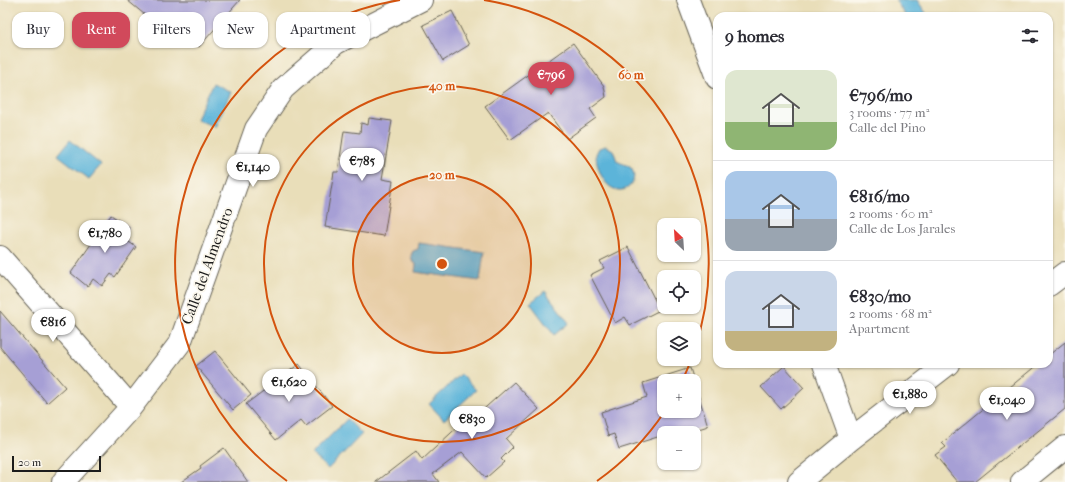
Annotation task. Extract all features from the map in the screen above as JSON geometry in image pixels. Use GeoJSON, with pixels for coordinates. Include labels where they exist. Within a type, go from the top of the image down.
{"type":"FeatureCollection","features":[{"type":"Feature","properties":{"kind":"street","name":"Calle del Almendro"},"geometry":{"type":"LineString","coordinates":[[63,482],[131,407],[180,343],[256,129],[283,89],[336,43],[421,0]]}},
{"type":"Feature","properties":{"kind":"street"},"geometry":{"type":"LineString","coordinates":[[688,0],[713,67]]}},
{"type":"Feature","properties":{"kind":"street"},"geometry":{"type":"LineString","coordinates":[[0,257],[131,407]]}},
{"type":"Feature","properties":{"kind":"street"},"geometry":{"type":"LineString","coordinates":[[1053,283],[1065,273]]}},
{"type":"Feature","properties":{"kind":"street"},"geometry":{"type":"LineString","coordinates":[[825,368],[852,439]]}},
{"type":"Feature","properties":{"kind":"street"},"geometry":{"type":"LineString","coordinates":[[799,482],[943,368]]}},
{"type":"Feature","properties":{"kind":"street"},"geometry":{"type":"LineString","coordinates":[[1022,482],[1065,447]]}},
{"type":"Feature","properties":{"kind":"water"},"geometry":{"type":"Polygon","coordinates":[[[895,0],[917,0],[925,12],[903,12],[895,0]]]}},
{"type":"Feature","properties":{"kind":"water"},"geometry":{"type":"Polygon","coordinates":[[[213,83],[231,92],[215,127],[196,119],[213,83]]]}},
{"type":"Feature","properties":{"kind":"water"},"geometry":{"type":"Polygon","coordinates":[[[70,140],[101,165],[89,179],[58,155],[70,140]]]}},
{"type":"Feature","properties":{"kind":"water"},"geometry":{"type":"Polygon","coordinates":[[[606,146],[613,150],[617,161],[631,168],[633,172],[634,175],[632,183],[623,190],[614,189],[609,186],[599,171],[596,154],[599,148],[606,146]]]}},
{"type":"Feature","properties":{"kind":"water"},"geometry":{"type":"Polygon","coordinates":[[[419,243],[484,252],[480,281],[415,272],[416,264],[412,261],[411,255],[413,251],[418,249],[419,243]]]}},
{"type":"Feature","properties":{"kind":"water"},"geometry":{"type":"Polygon","coordinates":[[[545,291],[569,323],[554,335],[530,303],[545,291]]]}},
{"type":"Feature","properties":{"kind":"water"},"geometry":{"type":"Polygon","coordinates":[[[461,374],[476,390],[444,420],[429,404],[461,374]]]}},
{"type":"Feature","properties":{"kind":"water"},"geometry":{"type":"Polygon","coordinates":[[[347,419],[362,434],[328,469],[312,454],[347,419]]]}},
{"type":"Feature","properties":{"kind":"building"},"geometry":{"type":"Polygon","coordinates":[[[127,0],[240,0],[230,12],[213,12],[213,31],[205,40],[205,12],[141,12],[127,0]]]}},
{"type":"Feature","properties":{"kind":"building"},"geometry":{"type":"Polygon","coordinates":[[[452,11],[469,45],[443,61],[423,25],[452,11]]]}},
{"type":"Feature","properties":{"kind":"building"},"geometry":{"type":"Polygon","coordinates":[[[573,43],[604,86],[606,97],[590,109],[596,118],[567,139],[548,113],[510,140],[485,106],[573,43]]]}},
{"type":"Feature","properties":{"kind":"building"},"geometry":{"type":"Polygon","coordinates":[[[369,118],[392,121],[382,179],[393,181],[384,236],[325,227],[334,172],[338,172],[344,131],[360,133],[361,123],[368,125],[369,118]]]}},
{"type":"Feature","properties":{"kind":"building"},"geometry":{"type":"Polygon","coordinates":[[[111,215],[129,227],[122,237],[136,247],[115,277],[111,274],[102,286],[93,279],[88,287],[71,273],[111,215]]]}},
{"type":"Feature","properties":{"kind":"building"},"geometry":{"type":"Polygon","coordinates":[[[628,247],[657,304],[657,312],[630,325],[625,317],[615,323],[590,275],[604,268],[600,261],[628,247]]]}},
{"type":"Feature","properties":{"kind":"building"},"geometry":{"type":"Polygon","coordinates":[[[0,311],[65,387],[47,403],[0,347],[0,311]]]}},
{"type":"Feature","properties":{"kind":"building"},"geometry":{"type":"Polygon","coordinates":[[[1065,342],[1065,409],[975,482],[957,482],[935,455],[946,447],[942,443],[1033,368],[1053,368],[1053,352],[1065,342]]]}},
{"type":"Feature","properties":{"kind":"building"},"geometry":{"type":"Polygon","coordinates":[[[215,351],[251,395],[233,410],[196,366],[215,351]]]}},
{"type":"Feature","properties":{"kind":"building"},"geometry":{"type":"Polygon","coordinates":[[[299,364],[332,406],[306,426],[301,420],[276,440],[246,404],[299,364]]]}},
{"type":"Feature","properties":{"kind":"building"},"geometry":{"type":"Polygon","coordinates":[[[690,368],[692,374],[671,374],[690,368]]]}},
{"type":"Feature","properties":{"kind":"building"},"geometry":{"type":"Polygon","coordinates":[[[782,368],[786,368],[804,388],[781,409],[761,387],[782,368]]]}},
{"type":"Feature","properties":{"kind":"building"},"geometry":{"type":"Polygon","coordinates":[[[657,379],[657,418],[701,418],[701,403],[708,426],[701,428],[701,426],[657,426],[657,437],[619,449],[614,434],[608,436],[601,412],[647,397],[643,383],[657,379]]]}},
{"type":"Feature","properties":{"kind":"building"},"geometry":{"type":"Polygon","coordinates":[[[514,382],[539,409],[506,439],[513,447],[501,459],[504,462],[486,478],[462,452],[433,474],[439,482],[376,482],[416,451],[422,460],[465,420],[468,423],[514,382]]]}},
{"type":"Feature","properties":{"kind":"building"},"geometry":{"type":"Polygon","coordinates":[[[224,448],[248,482],[181,482],[201,468],[200,466],[224,448]]]}}]}
